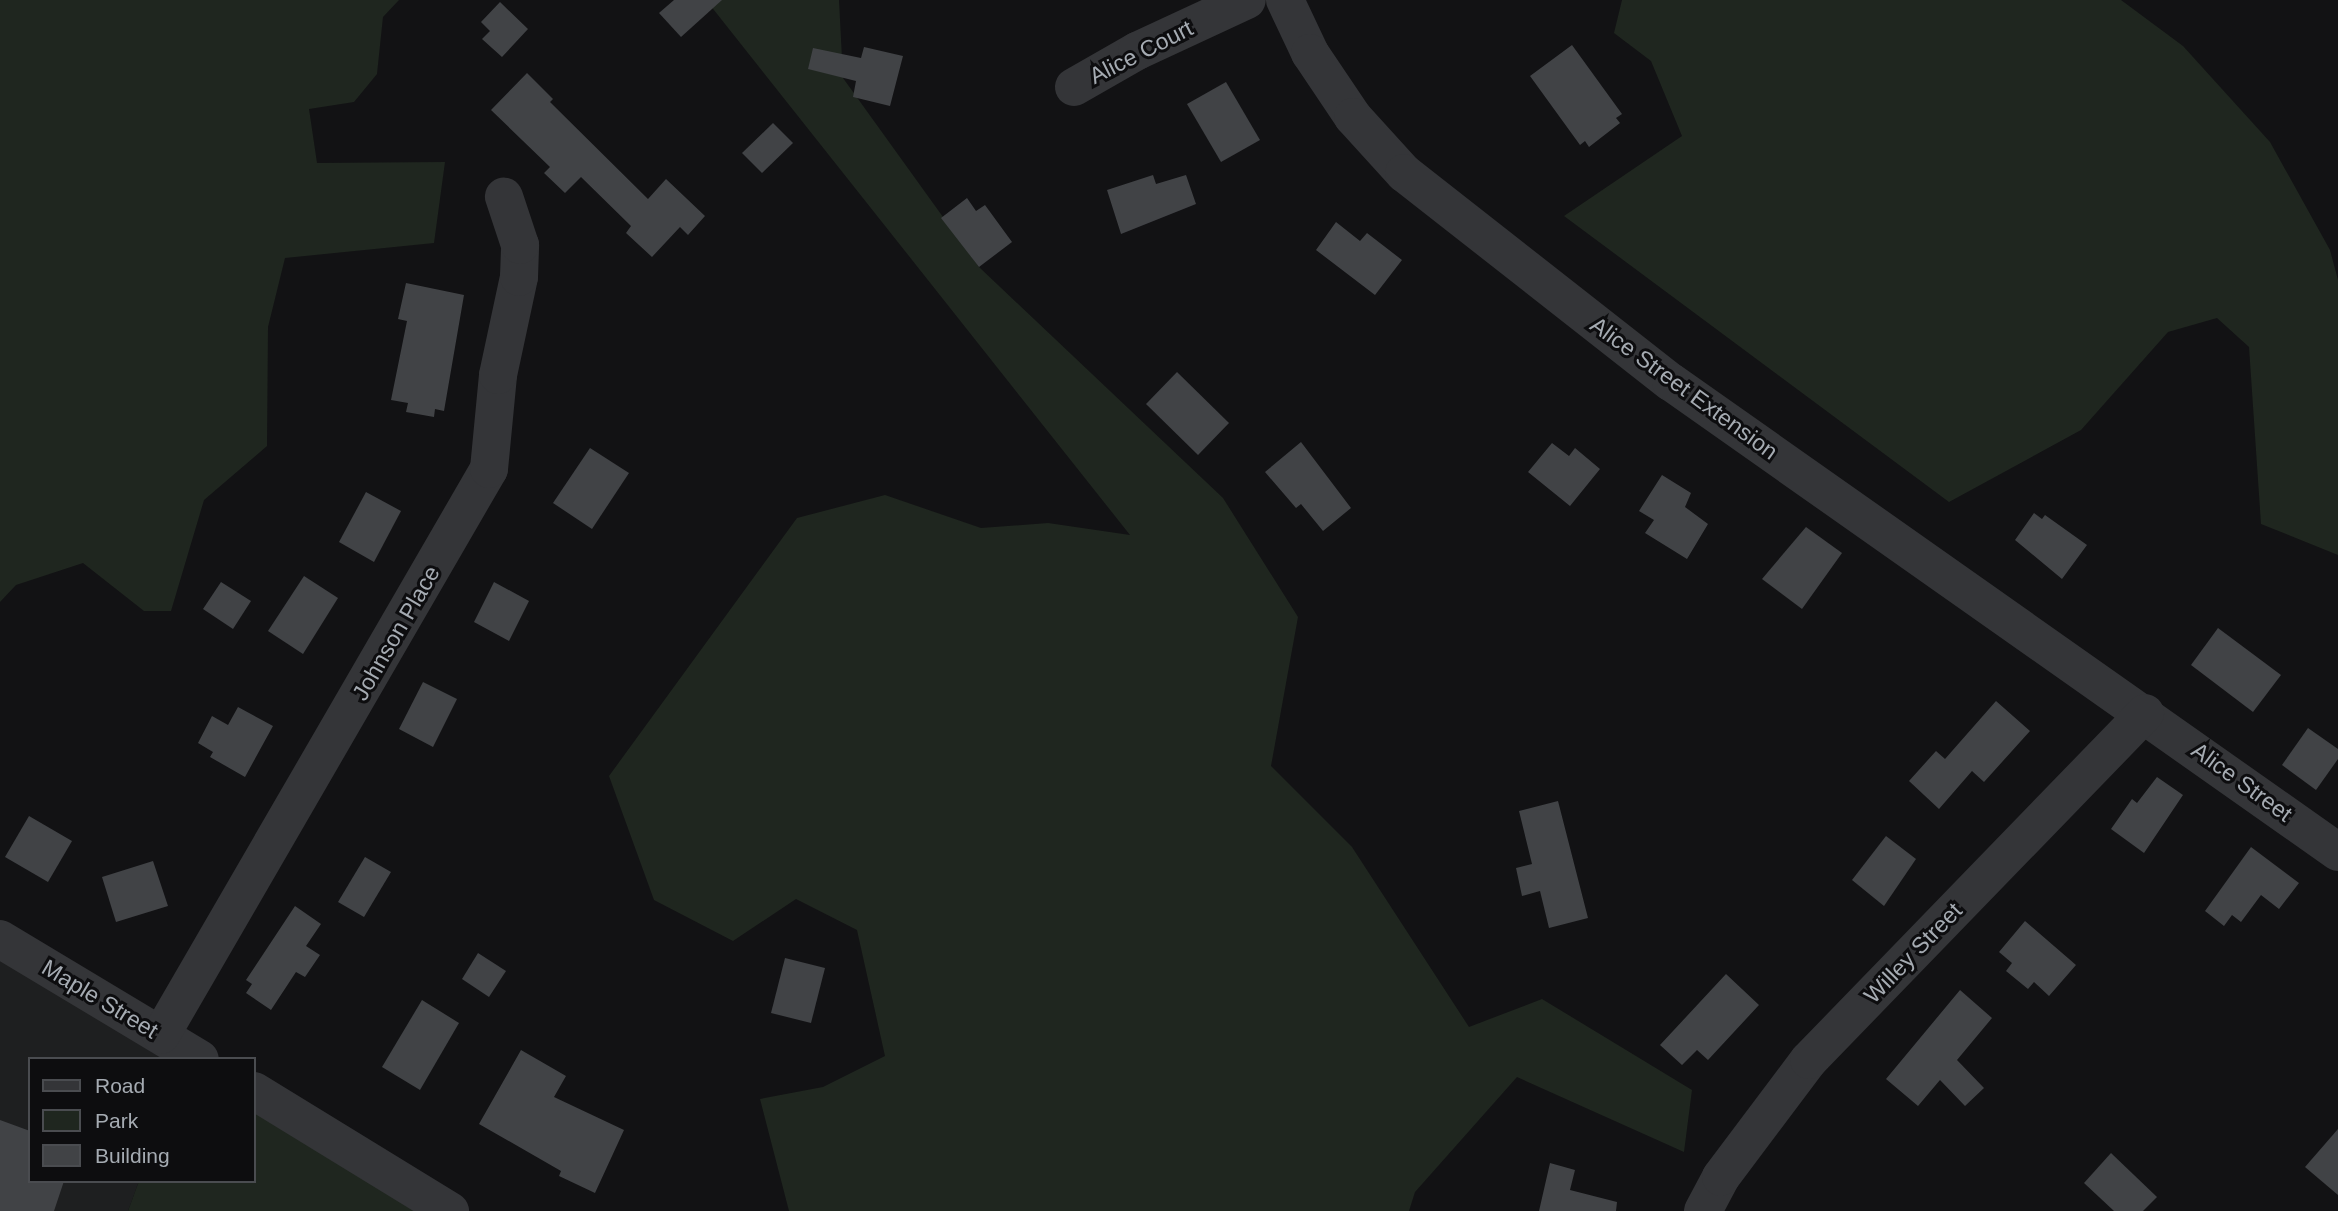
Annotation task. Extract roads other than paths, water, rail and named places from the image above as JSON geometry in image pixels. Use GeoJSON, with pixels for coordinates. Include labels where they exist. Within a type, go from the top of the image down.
{"type":"FeatureCollection","features":[{"type":"Feature","properties":{"kind":"street","name":"Alice Court"},"geometry":{"type":"LineString","coordinates":[[1074,87],[1137,51],[1247,0]]}},
{"type":"Feature","properties":{"kind":"street","name":"Alice Street Extension"},"geometry":{"type":"LineString","coordinates":[[1285,0],[1310,53],[1353,117],[1404,173],[1671,382],[2145,712]]}},
{"type":"Feature","properties":{"kind":"street","name":"Johnson Place"},"geometry":{"type":"LineString","coordinates":[[161,1035],[489,469],[498,375],[519,277],[520,245],[504,197]]}},
{"type":"Feature","properties":{"kind":"street","name":"Alice Street"},"geometry":{"type":"LineString","coordinates":[[2145,712],[2338,852]]}},
{"type":"Feature","properties":{"kind":"street","name":"Willey Street"},"geometry":{"type":"LineString","coordinates":[[1703,1211],[1721,1177],[1809,1060],[2145,712]]}},
{"type":"Feature","properties":{"kind":"street","name":"Maple Street"},"geometry":{"type":"LineString","coordinates":[[0,939],[197,1057]]}},
{"type":"Feature","properties":{"kind":"street"},"geometry":{"type":"LineString","coordinates":[[256,1092],[450,1211]]}}]}
